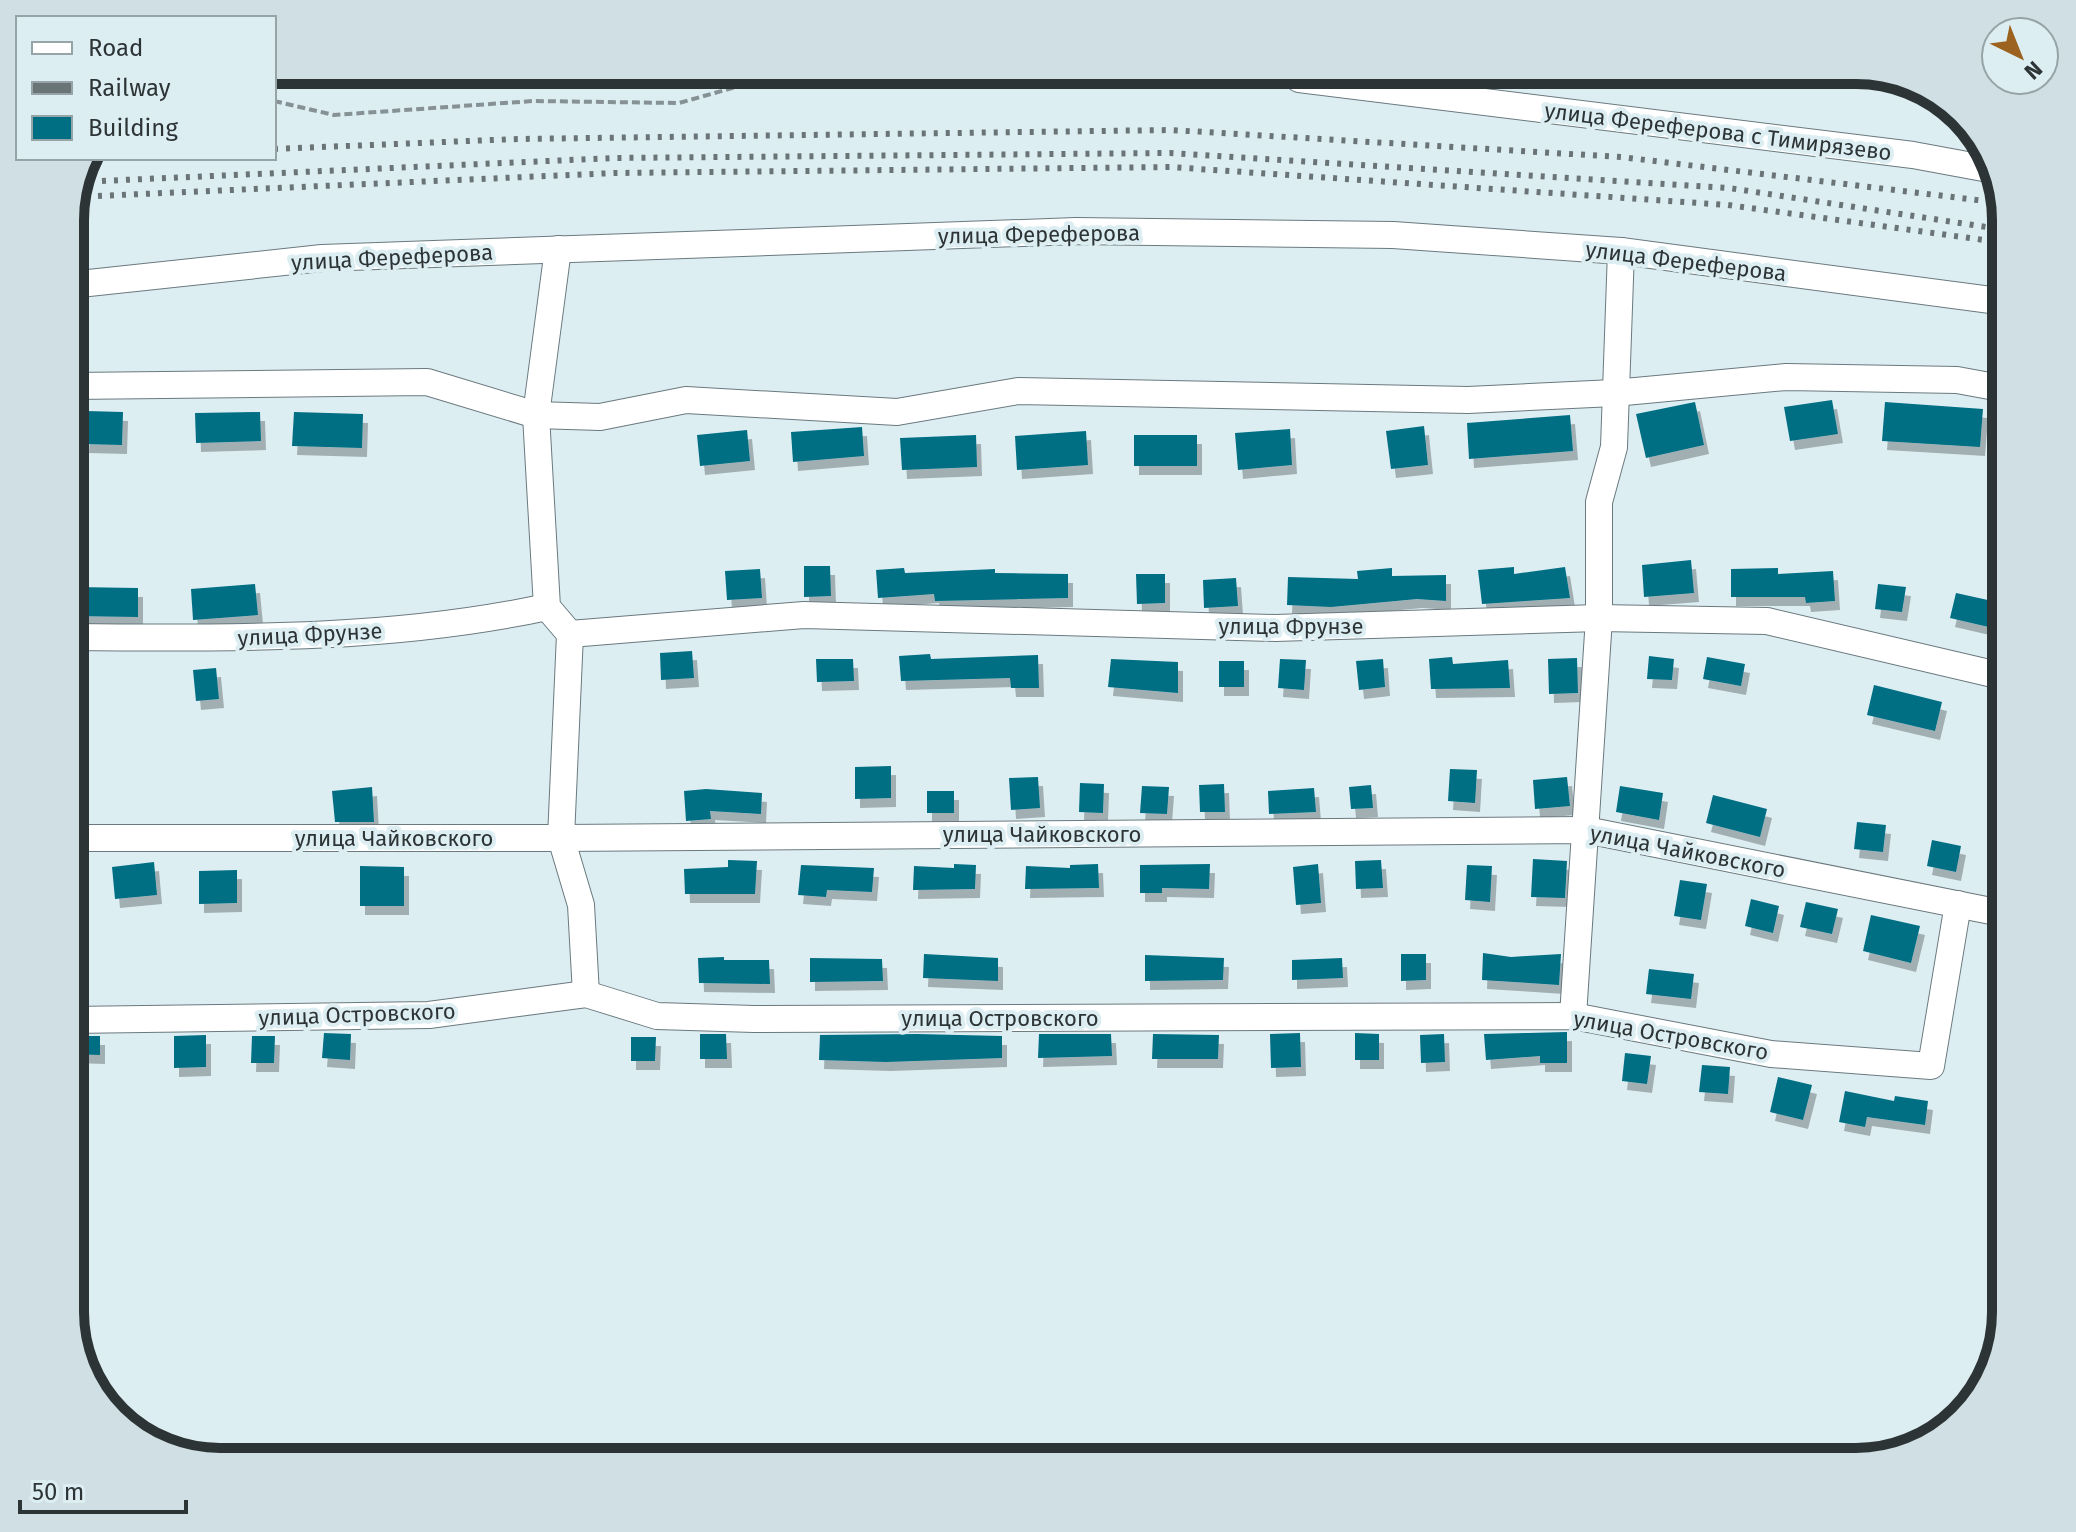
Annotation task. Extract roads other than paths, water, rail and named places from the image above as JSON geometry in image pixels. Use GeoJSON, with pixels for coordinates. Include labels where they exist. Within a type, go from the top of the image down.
{"type":"FeatureCollection","features":[{"type":"Feature","properties":{"kind":"street","name":"улица Фереферова с Тимирязево"},"geometry":{"type":"LineString","coordinates":[[1339,84],[1913,155],[1981,168]]}},
{"type":"Feature","properties":{"kind":"street","name":"улица Фереферова"},"geometry":{"type":"LineString","coordinates":[[84,284],[322,258],[1076,231],[1393,235],[1621,251],[1992,300]]}},
{"type":"Feature","properties":{"kind":"street"},"geometry":{"type":"LineString","coordinates":[[558,249],[536,415],[547,607],[570,634],[561,838],[581,905],[586,994]]}},
{"type":"Feature","properties":{"kind":"street"},"geometry":{"type":"LineString","coordinates":[[1573,1016],[1599,618],[1599,502],[1614,447],[1621,251]]}},
{"type":"Feature","properties":{"kind":"street"},"geometry":{"type":"LineString","coordinates":[[84,386],[427,382],[536,415],[600,417],[686,400],[897,412],[1018,391],[1468,400],[1614,393],[1786,377],[1957,380],[1992,386]]}},
{"type":"Feature","properties":{"kind":"street","name":"улица Фрунзе"},"geometry":{"type":"LineString","coordinates":[[84,637],[303,638],[492,619],[547,607]]}},
{"type":"Feature","properties":{"kind":"street","name":"улица Фрунзе"},"geometry":{"type":"LineString","coordinates":[[570,634],[804,615],[1275,628],[1599,618],[1767,621],[1992,674]]}},
{"type":"Feature","properties":{"kind":"street","name":"улица Чайковского"},"geometry":{"type":"LineString","coordinates":[[84,838],[561,838],[1586,830],[1992,911]]}},
{"type":"Feature","properties":{"kind":"street","name":"улица Островского"},"geometry":{"type":"LineString","coordinates":[[84,1020],[429,1015],[586,994],[657,1016],[754,1019],[1573,1016],[1771,1054],[1931,1066],[1958,904]]}},
{"type":"Feature","properties":{"kind":"railway"},"geometry":{"type":"LineString","coordinates":[[276,149],[517,139],[1171,130],[1621,157],[1990,202]]}},
{"type":"Feature","properties":{"kind":"railway"},"geometry":{"type":"LineString","coordinates":[[90,181],[615,158],[1170,153],[1729,188],[1992,228]]}},
{"type":"Feature","properties":{"kind":"railway"},"geometry":{"type":"LineString","coordinates":[[87,196],[615,173],[1170,167],[1728,205],[1992,241]]}}]}
